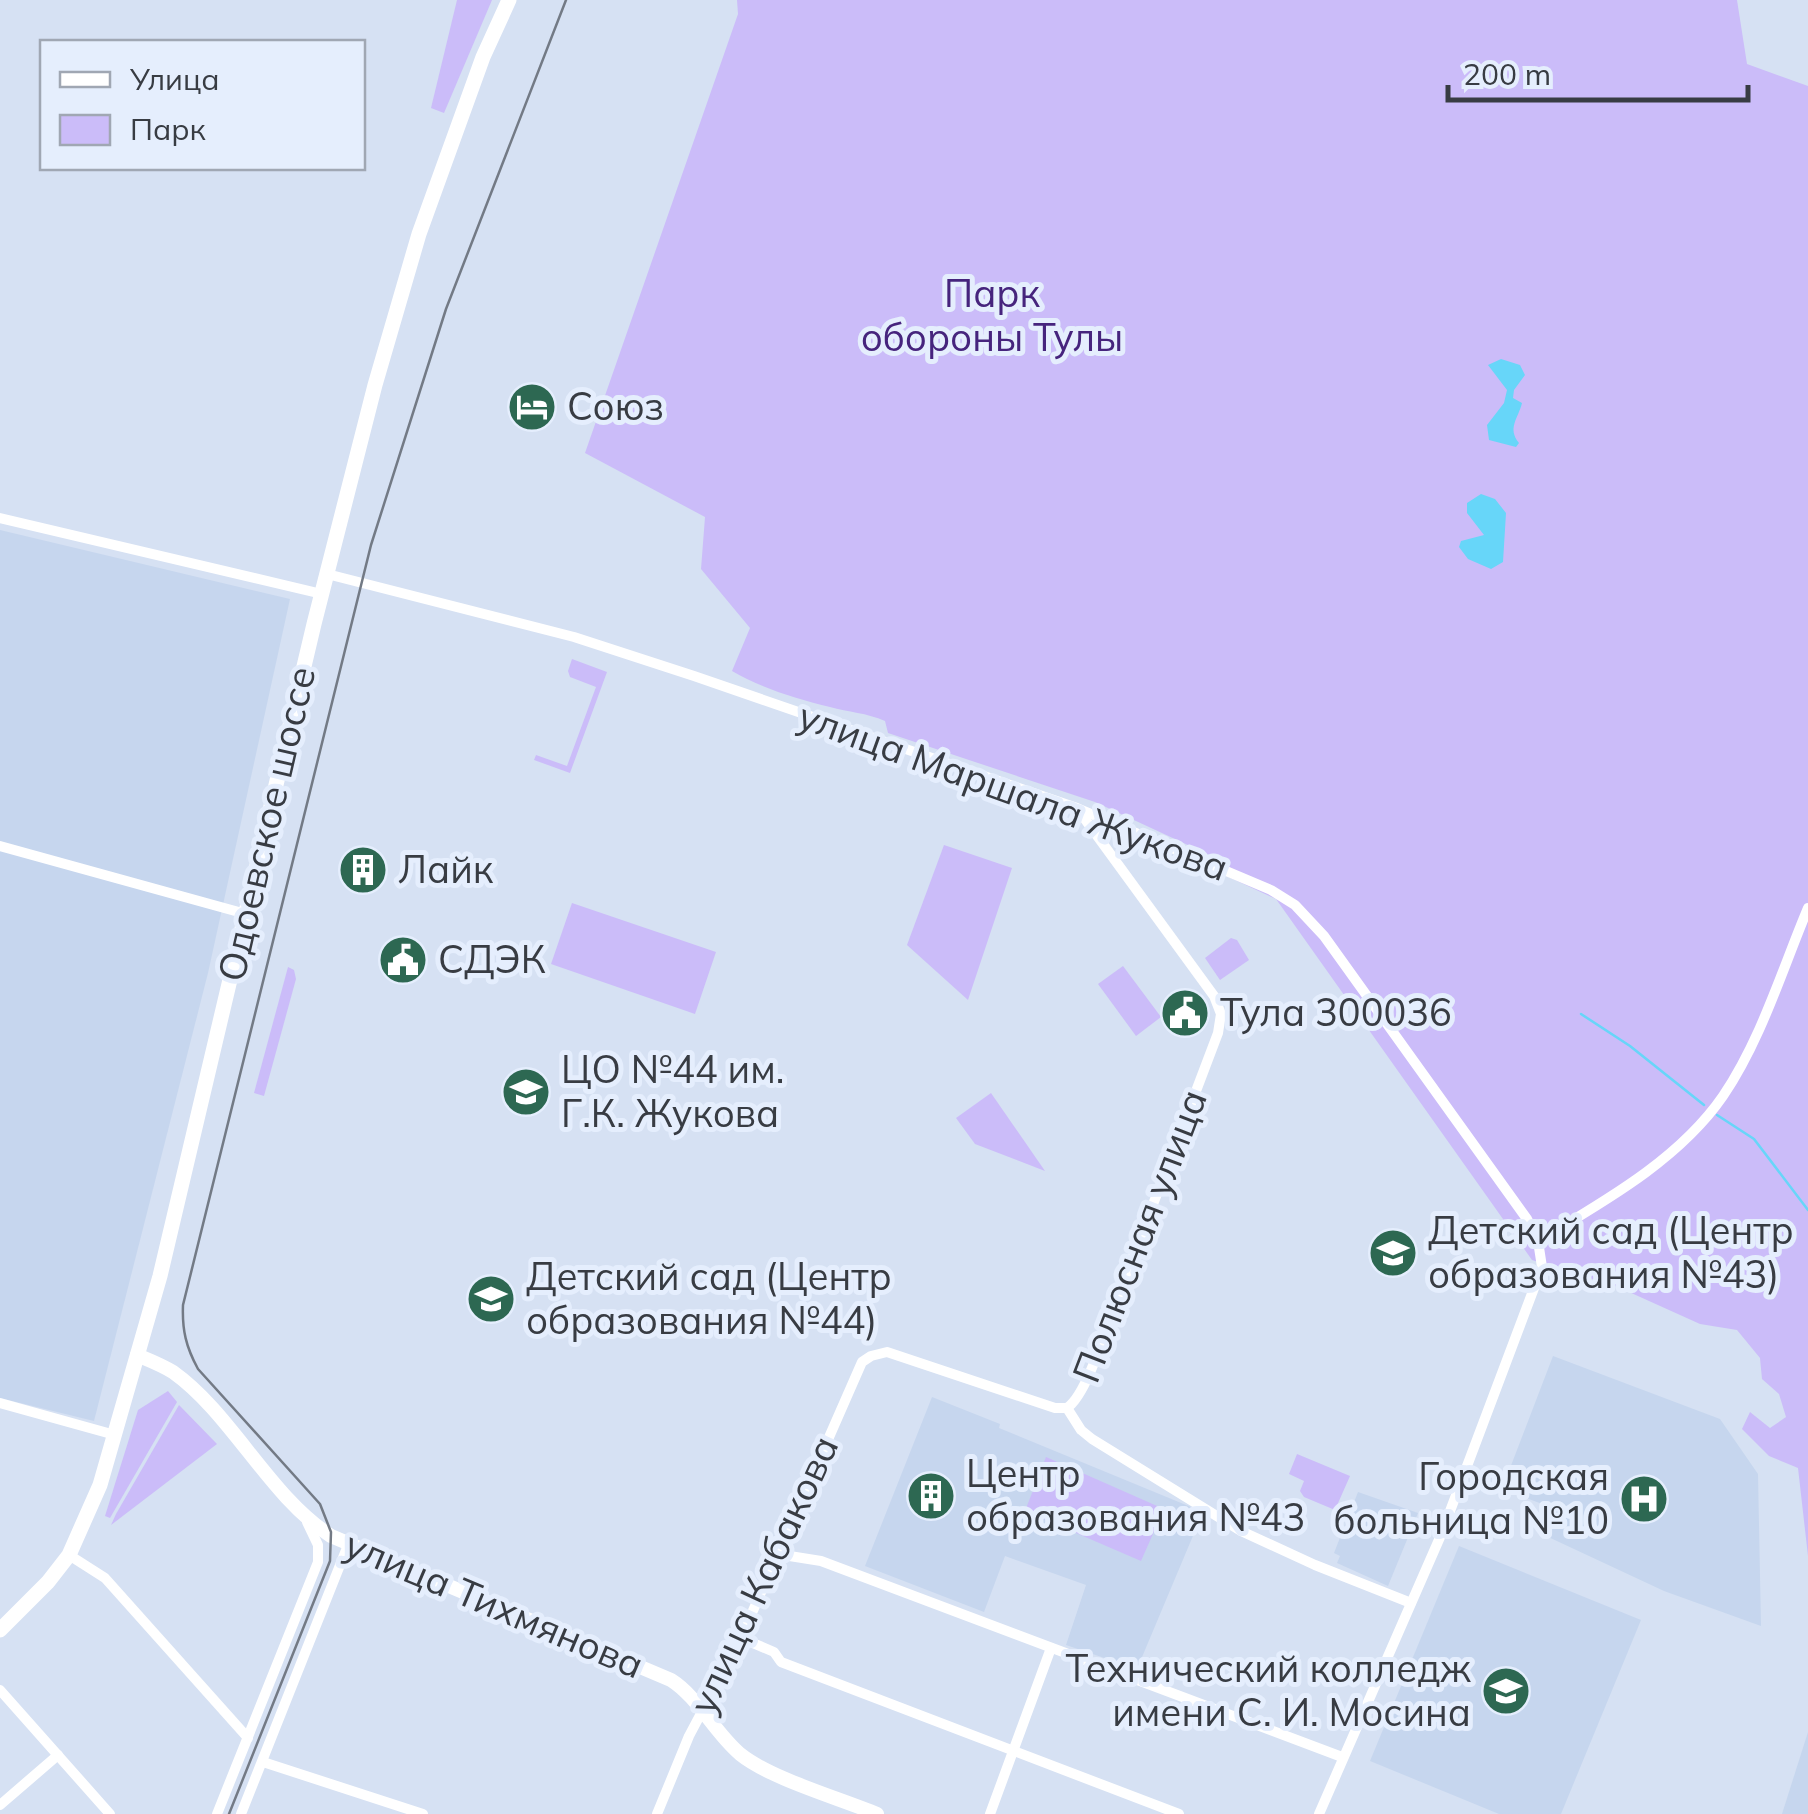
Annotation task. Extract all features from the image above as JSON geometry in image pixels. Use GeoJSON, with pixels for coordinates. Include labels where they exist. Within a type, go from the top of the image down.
{"type":"FeatureCollection","features":[{"type":"Feature","properties":{"kind":"main road","name":"Одоевское шоссе"},"geometry":{"type":"LineString","coordinates":[[0,1630],[69,1555],[94,1501],[115,1435],[171,1232],[375,385],[419,234],[483,57],[509,0]]}},
{"type":"Feature","properties":{"kind":"street"},"geometry":{"type":"LineString","coordinates":[[0,518],[322,594]]}},
{"type":"Feature","properties":{"kind":"street","name":"улица Маршала Жукова"},"geometry":{"type":"LineString","coordinates":[[327,574],[608,648],[1077,808],[1246,878],[1295,905],[1341,958],[1538,1241]]}},
{"type":"Feature","properties":{"kind":"street","name":"Полюсная улица"},"geometry":{"type":"LineString","coordinates":[[1067,1408],[1086,1380],[1139,1246],[1218,1033],[1221,1014],[1214,996],[1077,808]]}},
{"type":"Feature","properties":{"kind":"street"},"geometry":{"type":"LineString","coordinates":[[0,846],[246,914]]}},
{"type":"Feature","properties":{"kind":"street"},"geometry":{"type":"LineString","coordinates":[[1319,1814],[1466,1471],[1542,1267],[1538,1241],[1654,1166],[1722,1098],[1758,1031],[1808,908]]}},
{"type":"Feature","properties":{"kind":"street","name":"улица Кабакова"},"geometry":{"type":"LineString","coordinates":[[657,1814],[701,1713],[741,1638],[858,1366],[871,1356],[887,1352],[1055,1408],[1067,1408]]}},
{"type":"Feature","properties":{"kind":"street","name":"улица Тихмянова"},"geometry":{"type":"LineString","coordinates":[[137,1355],[164,1367],[190,1386],[305,1516],[348,1545],[671,1680],[754,1763],[877,1814]]}},
{"type":"Feature","properties":{"kind":"street"},"geometry":{"type":"LineString","coordinates":[[0,1402],[115,1435]]}},
{"type":"Feature","properties":{"kind":"street"},"geometry":{"type":"LineString","coordinates":[[1067,1408],[1092,1439],[1241,1530],[1315,1565],[1410,1602]]}},
{"type":"Feature","properties":{"kind":"street"},"geometry":{"type":"LineString","coordinates":[[216,1814],[318,1562],[318,1545],[305,1516]]}},
{"type":"Feature","properties":{"kind":"street"},"geometry":{"type":"LineString","coordinates":[[240,1814],[348,1545]]}},
{"type":"Feature","properties":{"kind":"street"},"geometry":{"type":"LineString","coordinates":[[777,1554],[821,1561],[1342,1757]]}},
{"type":"Feature","properties":{"kind":"street"},"geometry":{"type":"LineString","coordinates":[[69,1555],[105,1578],[248,1738]]}},
{"type":"Feature","properties":{"kind":"street"},"geometry":{"type":"LineString","coordinates":[[741,1638],[774,1652],[781,1662],[1179,1814]]}},
{"type":"Feature","properties":{"kind":"street"},"geometry":{"type":"LineString","coordinates":[[990,1814],[1051,1648]]}},
{"type":"Feature","properties":{"kind":"street"},"geometry":{"type":"LineString","coordinates":[[0,1690],[110,1814]]}},
{"type":"Feature","properties":{"kind":"street"},"geometry":{"type":"LineString","coordinates":[[0,1805],[58,1755]]}},
{"type":"Feature","properties":{"kind":"street"},"geometry":{"type":"LineString","coordinates":[[262,1762],[423,1814]]}},
{"type":"Feature","properties":{"kind":"shaded area"},"geometry":{"type":"Polygon","coordinates":[[[0,530],[290,599],[208,973],[94,1421],[0,1398],[0,530]]]}},
{"type":"Feature","properties":{"kind":"shaded area","name":"Городская больница №10"},"geometry":{"type":"Polygon","coordinates":[[[1553,1356],[1720,1419],[1758,1474],[1761,1626],[1664,1591],[1544,1535],[1556,1509],[1502,1489],[1553,1356]]]}},
{"type":"Feature","properties":{"kind":"shaded area"},"geometry":{"type":"Polygon","coordinates":[[[932,1397],[1203,1512],[1137,1669],[1066,1645],[1086,1585],[1005,1556],[984,1612],[865,1566],[932,1397]]]}},
{"type":"Feature","properties":{"kind":"shaded area"},"geometry":{"type":"Polygon","coordinates":[[[1358,1492],[1418,1513],[1388,1586],[1337,1563],[1340,1556],[1334,1553],[1358,1492]]]}},
{"type":"Feature","properties":{"kind":"shaded area","name":"Технический колледж имени С. И. Мосина"},"geometry":{"type":"Polygon","coordinates":[[[1459,1546],[1641,1620],[1561,1814],[1499,1814],[1370,1761],[1459,1546]]]}},
{"type":"Feature","properties":{"kind":"shaded area"},"geometry":{"type":"Polygon","coordinates":[[[1808,1732],[1808,1814],[1782,1814],[1808,1732]]]}},
{"type":"Feature","properties":{"kind":"green space"},"geometry":{"type":"Polygon","coordinates":[[[457,0],[492,0],[444,113],[431,108],[457,0]]]}},
{"type":"Feature","properties":{"kind":"green space","name":"Парк обороны Тулы"},"geometry":{"type":"Polygon","coordinates":[[[737,0],[1737,0],[1747,64],[1808,86],[1808,1556],[1798,1468],[1769,1456],[1742,1429],[1750,1412],[1770,1428],[1786,1417],[1779,1394],[1762,1379],[1760,1358],[1737,1330],[1700,1324],[1618,1287],[1532,1260],[1276,899],[1220,873],[1218,859],[1095,802],[888,733],[885,721],[792,697],[732,671],[750,628],[701,569],[705,517],[585,453],[738,14],[737,0]]]}},
{"type":"Feature","properties":{"kind":"green space"},"geometry":{"type":"Polygon","coordinates":[[[572,659],[607,672],[570,773],[534,760],[536,755],[567,766],[596,687],[570,677],[572,659]]]}},
{"type":"Feature","properties":{"kind":"green space"},"geometry":{"type":"Polygon","coordinates":[[[944,845],[1012,868],[968,1000],[907,945],[944,845]]]}},
{"type":"Feature","properties":{"kind":"green space"},"geometry":{"type":"Polygon","coordinates":[[[572,903],[716,952],[695,1014],[551,964],[572,903]]]}},
{"type":"Feature","properties":{"kind":"green space"},"geometry":{"type":"Polygon","coordinates":[[[1231,938],[1237,940],[1249,960],[1220,980],[1205,958],[1231,938]]]}},
{"type":"Feature","properties":{"kind":"green space"},"geometry":{"type":"Polygon","coordinates":[[[1123,966],[1161,1017],[1136,1036],[1098,984],[1123,966]]]}},
{"type":"Feature","properties":{"kind":"green space"},"geometry":{"type":"Polygon","coordinates":[[[288,967],[294,970],[296,979],[264,1096],[254,1093],[288,967]]]}},
{"type":"Feature","properties":{"kind":"green space"},"geometry":{"type":"Polygon","coordinates":[[[991,1093],[1045,1171],[975,1144],[956,1118],[991,1093]]]}},
{"type":"Feature","properties":{"kind":"green space"},"geometry":{"type":"Polygon","coordinates":[[[168,1391],[177,1402],[110,1518],[105,1516],[138,1410],[168,1391]]]}},
{"type":"Feature","properties":{"kind":"green space"},"geometry":{"type":"Polygon","coordinates":[[[179,1405],[217,1444],[111,1525],[116,1514],[179,1405]]]}},
{"type":"Feature","properties":{"kind":"green space"},"geometry":{"type":"Polygon","coordinates":[[[1297,1454],[1350,1476],[1335,1510],[1304,1497],[1300,1491],[1304,1481],[1289,1474],[1297,1454]]]}},
{"type":"Feature","properties":{"kind":"green space"},"geometry":{"type":"Polygon","coordinates":[[[1046,1457],[1164,1509],[1141,1561],[1025,1511],[1046,1457]]]}},
{"type":"Feature","properties":{"kind":"water"},"geometry":{"type":"Polygon","coordinates":[[[1501,359],[1520,365],[1525,375],[1513,398],[1522,403],[1514,428],[1519,443],[1516,447],[1489,440],[1487,425],[1504,403],[1507,390],[1488,365],[1501,359]]]}},
{"type":"Feature","properties":{"kind":"water"},"geometry":{"type":"Polygon","coordinates":[[[1481,494],[1495,499],[1506,513],[1503,562],[1491,569],[1468,559],[1459,547],[1461,541],[1484,535],[1467,513],[1467,503],[1481,494]]]}},
{"type":"Feature","properties":{"kind":"waterway"},"geometry":{"type":"LineString","coordinates":[[1581,1014],[1630,1046],[1704,1105]]}},
{"type":"Feature","properties":{"kind":"waterway"},"geometry":{"type":"LineString","coordinates":[[1717,1115],[1754,1139],[1808,1210]]}},
{"type":"Feature","properties":{"kind":"tram line"},"geometry":{"type":"LineString","coordinates":[[229,1814],[330,1561],[331,1532],[320,1504],[198,1369],[186,1338],[183,1305],[371,545],[446,309],[566,0]]}},
{"type":"Feature","properties":{"kind":"place","name":"Союз"},"geometry":{"type":"Point","coordinates":[532,407]}},
{"type":"Feature","properties":{"kind":"place","name":"Лайк"},"geometry":{"type":"Point","coordinates":[363,870]}},
{"type":"Feature","properties":{"kind":"place","name":"СДЭК"},"geometry":{"type":"Point","coordinates":[403,960]}},
{"type":"Feature","properties":{"kind":"place","name":"Тула 300036"},"geometry":{"type":"Point","coordinates":[1185,1013]}},
{"type":"Feature","properties":{"kind":"place","name":"ЦО №44 им. Г.К. Жукова"},"geometry":{"type":"Point","coordinates":[526,1092]}},
{"type":"Feature","properties":{"kind":"place","name":"Детский сад (Центр образования №43)"},"geometry":{"type":"Point","coordinates":[1393,1253]}},
{"type":"Feature","properties":{"kind":"place","name":"Детский сад (Центр образования №44)"},"geometry":{"type":"Point","coordinates":[491,1299]}},
{"type":"Feature","properties":{"kind":"place","name":"Центр образования №43"},"geometry":{"type":"Point","coordinates":[931,1496]}},
{"type":"Feature","properties":{"kind":"place","name":"Городская больница №10"},"geometry":{"type":"Point","coordinates":[1644,1499]}},
{"type":"Feature","properties":{"kind":"place","name":"Технический колледж имени С. И. Мосина"},"geometry":{"type":"Point","coordinates":[1506,1691]}}]}
